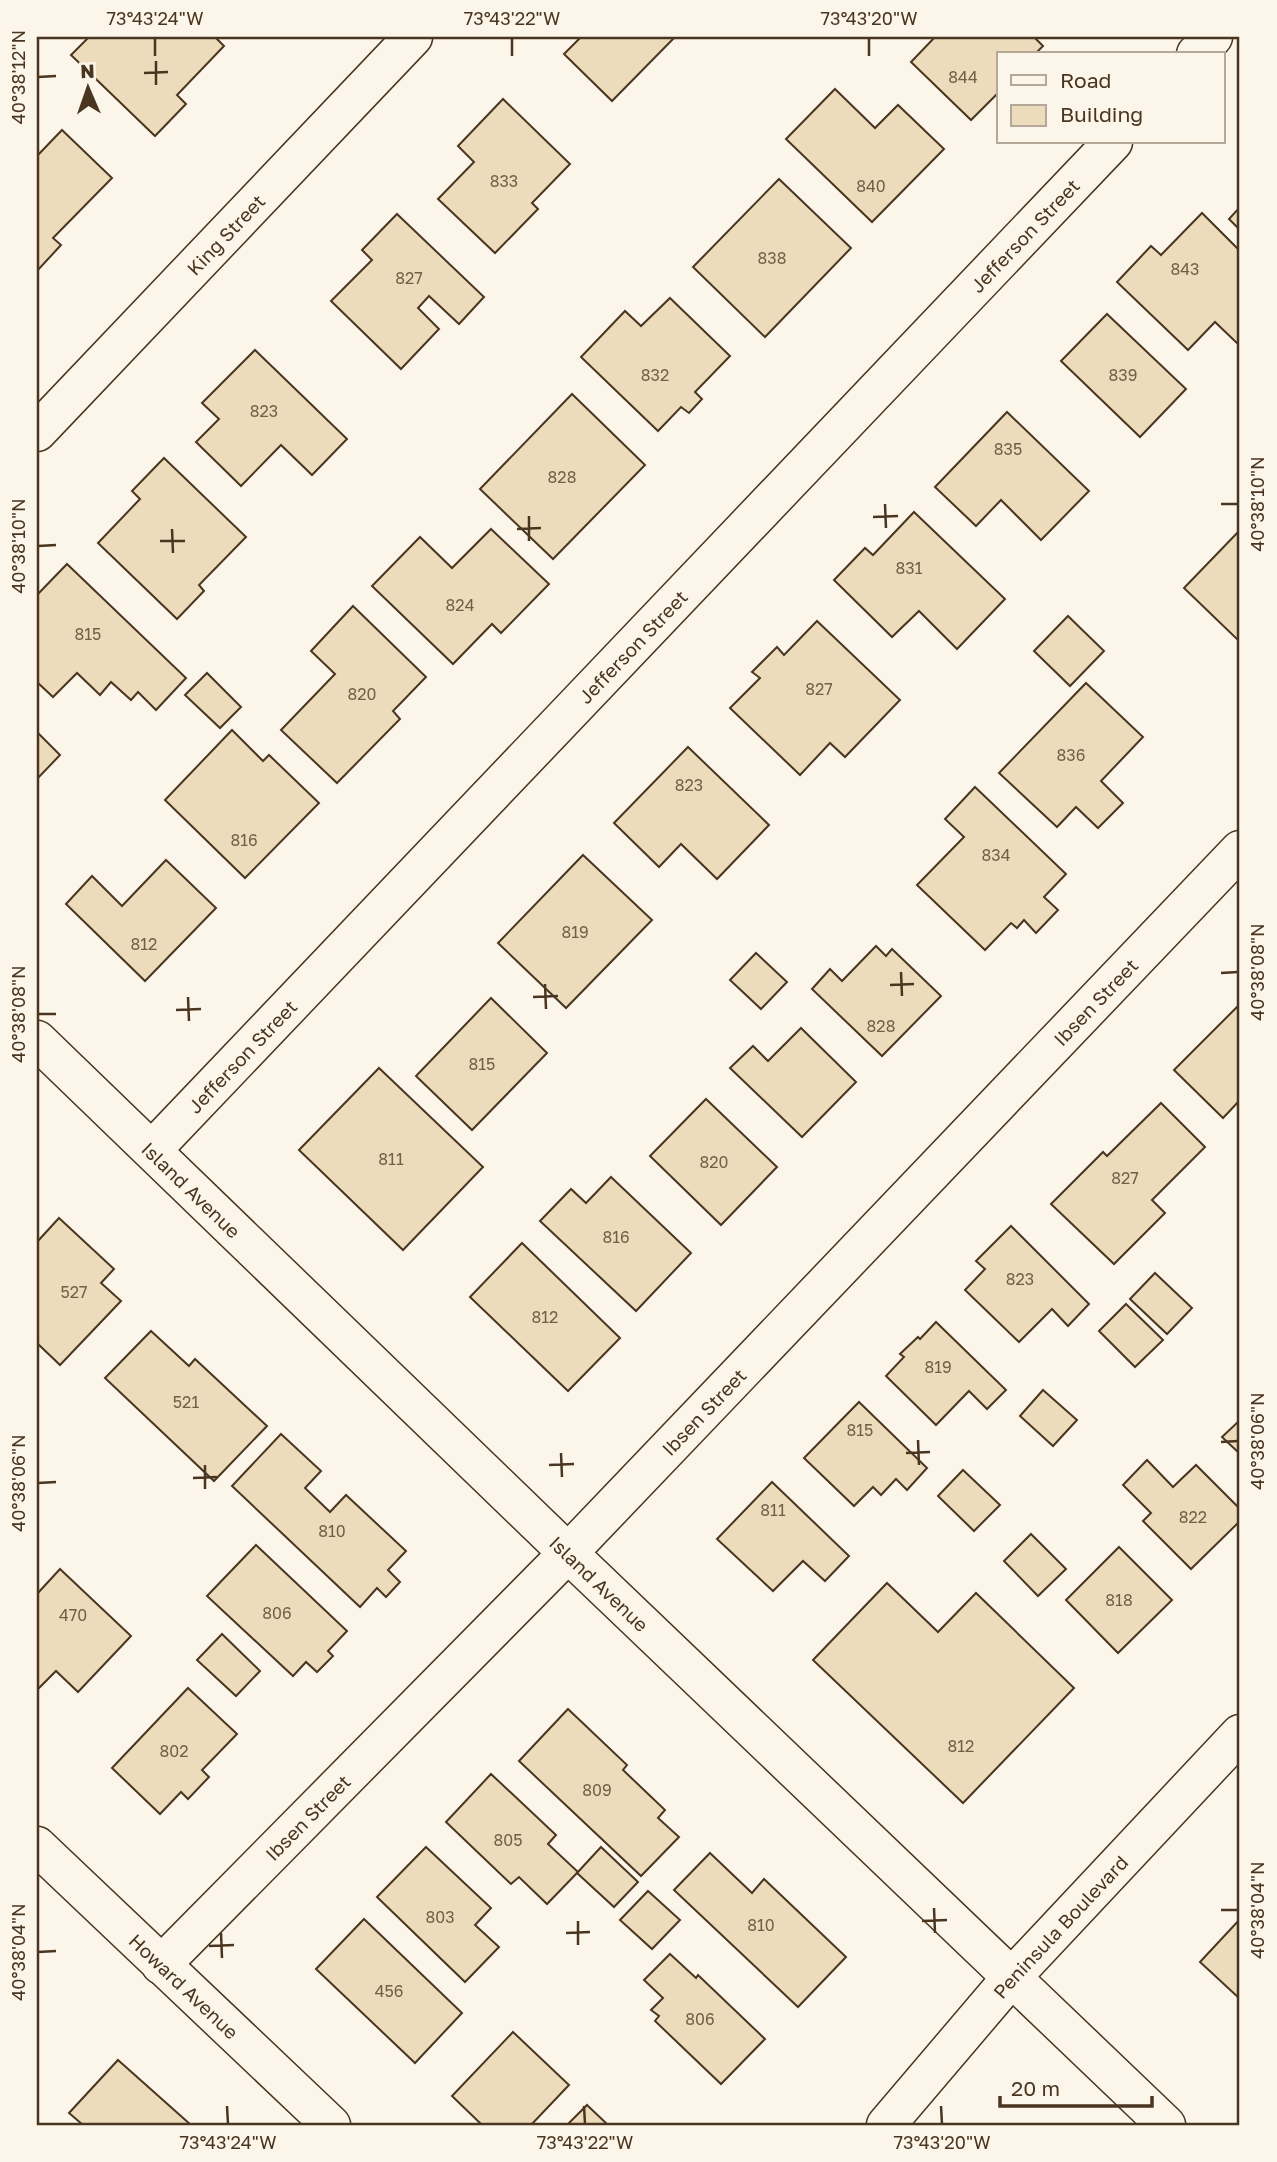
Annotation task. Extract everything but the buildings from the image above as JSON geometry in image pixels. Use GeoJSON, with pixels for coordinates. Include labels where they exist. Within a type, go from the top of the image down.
{"type":"FeatureCollection","features":[{"type":"Feature","properties":{"kind":"street","name":"King Street"},"geometry":{"type":"LineString","coordinates":[[37,432],[413,37]]}},
{"type":"Feature","properties":{"kind":"street"},"geometry":{"type":"LineString","coordinates":[[1198,52],[1213,37]]}},
{"type":"Feature","properties":{"kind":"street","name":"Jefferson Street"},"geometry":{"type":"LineString","coordinates":[[152,1150],[1111,144]]}},
{"type":"Feature","properties":{"kind":"street","name":"Ibsen Street"},"geometry":{"type":"LineString","coordinates":[[161,1965],[568,1553],[1240,850]]}},
{"type":"Feature","properties":{"kind":"street","name":"Island Avenue"},"geometry":{"type":"LineString","coordinates":[[37,1040],[1166,2125]]}},
{"type":"Feature","properties":{"kind":"street","name":"Peninsula Boulevard"},"geometry":{"type":"LineString","coordinates":[[886,2125],[1011,1978],[1240,1734]]}},
{"type":"Feature","properties":{"kind":"street","name":"Howard Avenue"},"geometry":{"type":"LineString","coordinates":[[41,1856],[331,2125]]}}]}
